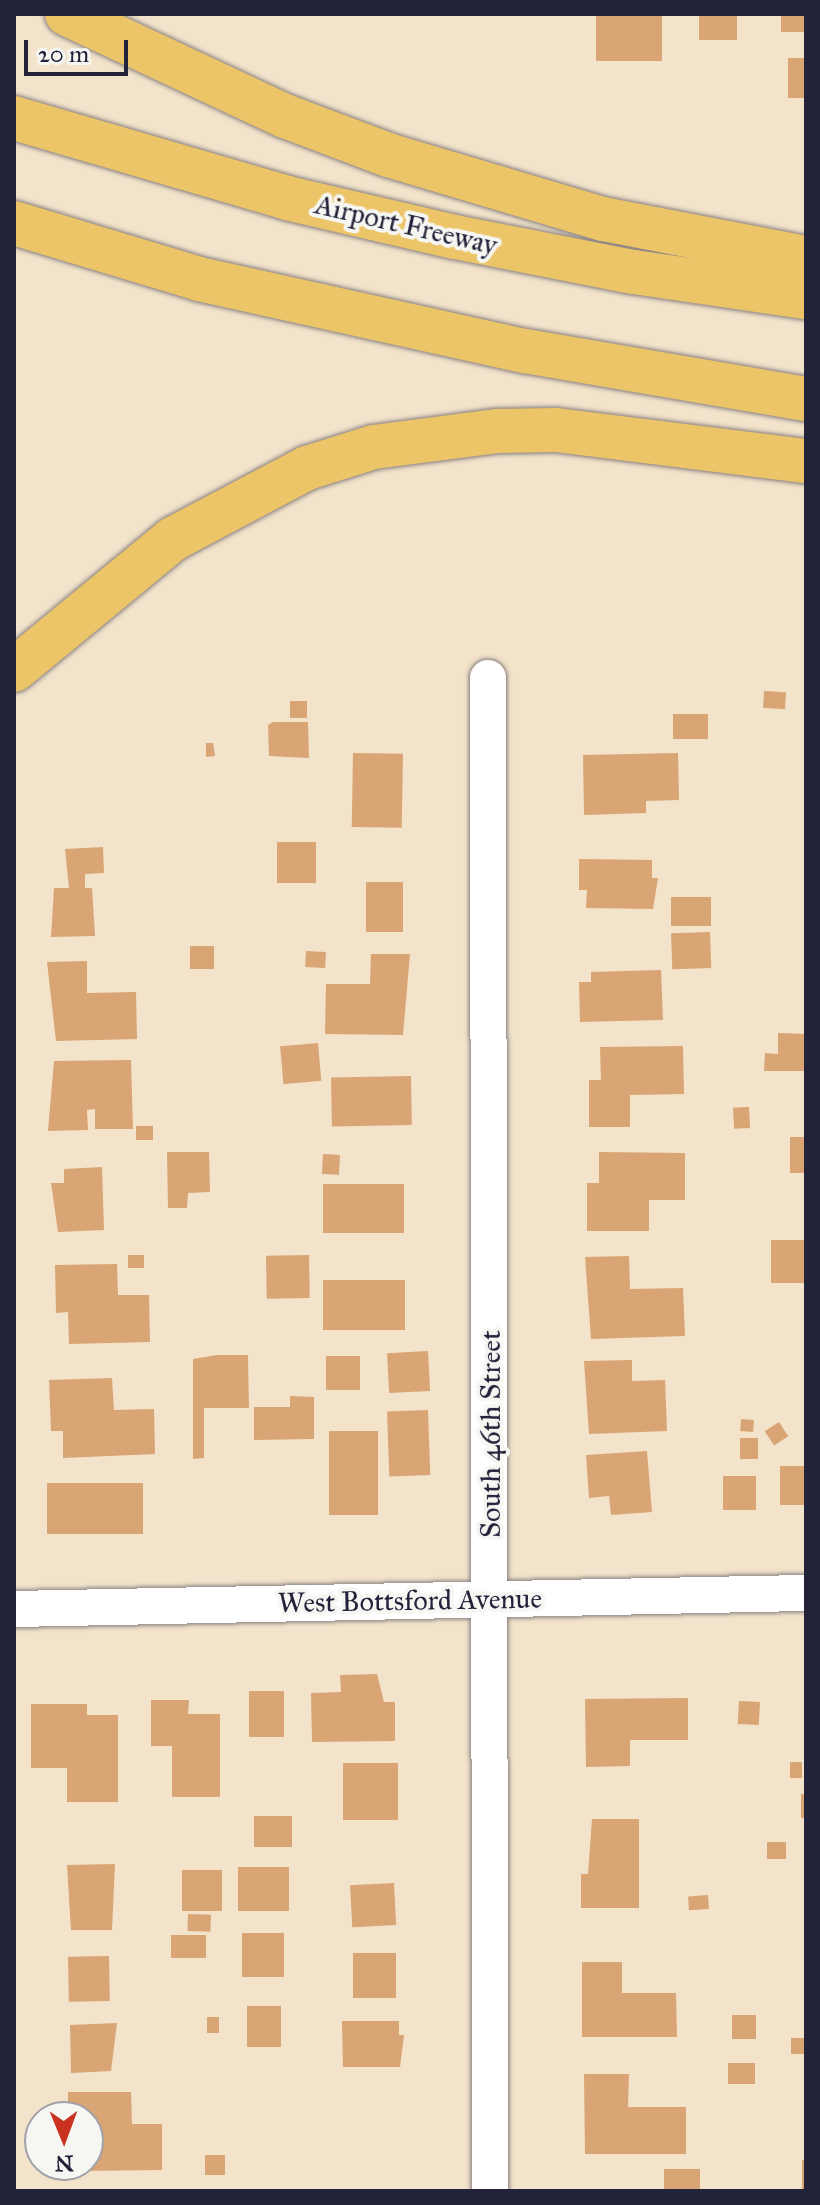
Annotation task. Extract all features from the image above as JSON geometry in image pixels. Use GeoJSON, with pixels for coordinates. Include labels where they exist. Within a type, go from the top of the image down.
{"type":"FeatureCollection","features":[{"type":"Feature","properties":{"kind":"highway"},"geometry":{"type":"LineString","coordinates":[[67,14],[285,116],[388,155],[603,219],[806,258]]}},
{"type":"Feature","properties":{"kind":"highway","name":"Airport Freeway"},"geometry":{"type":"LineString","coordinates":[[14,118],[287,198],[455,237],[634,272],[806,297]]}},
{"type":"Feature","properties":{"kind":"highway"},"geometry":{"type":"LineString","coordinates":[[14,223],[230,286],[525,351],[806,399]]}},
{"type":"Feature","properties":{"kind":"highway"},"geometry":{"type":"LineString","coordinates":[[14,670],[173,539],[307,468],[374,447],[498,431],[556,430],[806,461]]}},
{"type":"Feature","properties":{"kind":"street","name":"South 46th Street"},"geometry":{"type":"LineString","coordinates":[[488,678],[492,1599],[490,2191]]}},
{"type":"Feature","properties":{"kind":"street","name":"West Bottsford Avenue"},"geometry":{"type":"LineString","coordinates":[[14,1609],[806,1593]]}},
{"type":"Feature","properties":{"kind":"building"},"geometry":{"type":"Polygon","coordinates":[[[596,14],[662,14],[662,61],[596,61],[596,14]]]}},
{"type":"Feature","properties":{"kind":"building"},"geometry":{"type":"Polygon","coordinates":[[[699,14],[737,14],[737,40],[699,40],[699,14]]]}},
{"type":"Feature","properties":{"kind":"building"},"geometry":{"type":"Polygon","coordinates":[[[781,14],[806,14],[806,32],[781,32],[781,14]]]}},
{"type":"Feature","properties":{"kind":"building"},"geometry":{"type":"Polygon","coordinates":[[[788,58],[806,58],[806,98],[788,98],[788,58]]]}},
{"type":"Feature","properties":{"kind":"building"},"geometry":{"type":"Polygon","coordinates":[[[764,691],[786,692],[785,709],[763,708],[764,691]]]}},
{"type":"Feature","properties":{"kind":"building"},"geometry":{"type":"Polygon","coordinates":[[[290,701],[307,701],[307,718],[290,718],[290,701]]]}},
{"type":"Feature","properties":{"kind":"building"},"geometry":{"type":"Polygon","coordinates":[[[673,714],[708,714],[708,739],[673,739],[673,714]]]}},
{"type":"Feature","properties":{"kind":"building"},"geometry":{"type":"Polygon","coordinates":[[[273,722],[308,722],[309,758],[269,756],[268,725],[273,722]]]}},
{"type":"Feature","properties":{"kind":"building"},"geometry":{"type":"Polygon","coordinates":[[[206,743],[213,743],[215,756],[206,757],[206,743]]]}},
{"type":"Feature","properties":{"kind":"building"},"geometry":{"type":"Polygon","coordinates":[[[353,753],[403,754],[402,828],[352,827],[353,753]]]}},
{"type":"Feature","properties":{"kind":"building"},"geometry":{"type":"Polygon","coordinates":[[[678,753],[679,800],[646,801],[646,813],[584,815],[583,755],[678,753]]]}},
{"type":"Feature","properties":{"kind":"building"},"geometry":{"type":"Polygon","coordinates":[[[277,842],[316,842],[316,883],[277,883],[277,842]]]}},
{"type":"Feature","properties":{"kind":"building"},"geometry":{"type":"Polygon","coordinates":[[[103,847],[104,873],[85,874],[85,888],[92,888],[95,936],[51,937],[54,888],[69,888],[65,849],[103,847]]]}},
{"type":"Feature","properties":{"kind":"building"},"geometry":{"type":"Polygon","coordinates":[[[579,859],[652,860],[652,878],[658,878],[653,909],[586,908],[587,890],[579,890],[579,859]]]}},
{"type":"Feature","properties":{"kind":"building"},"geometry":{"type":"Polygon","coordinates":[[[366,882],[403,882],[403,932],[366,932],[366,882]]]}},
{"type":"Feature","properties":{"kind":"building"},"geometry":{"type":"Polygon","coordinates":[[[671,897],[711,897],[711,926],[671,926],[671,897]]]}},
{"type":"Feature","properties":{"kind":"building"},"geometry":{"type":"Polygon","coordinates":[[[710,932],[711,968],[672,969],[671,933],[710,932]]]}},
{"type":"Feature","properties":{"kind":"building"},"geometry":{"type":"Polygon","coordinates":[[[190,946],[214,946],[214,969],[190,969],[190,946]]]}},
{"type":"Feature","properties":{"kind":"building"},"geometry":{"type":"Polygon","coordinates":[[[306,951],[326,952],[325,968],[305,967],[306,951]]]}},
{"type":"Feature","properties":{"kind":"building"},"geometry":{"type":"Polygon","coordinates":[[[371,954],[410,954],[403,1035],[325,1034],[326,984],[370,984],[371,954]]]}},
{"type":"Feature","properties":{"kind":"building"},"geometry":{"type":"Polygon","coordinates":[[[87,961],[87,993],[136,992],[137,1039],[56,1041],[47,962],[87,961]]]}},
{"type":"Feature","properties":{"kind":"building"},"geometry":{"type":"Polygon","coordinates":[[[661,970],[663,1020],[580,1022],[579,982],[591,982],[591,972],[661,970]]]}},
{"type":"Feature","properties":{"kind":"building"},"geometry":{"type":"Polygon","coordinates":[[[778,1033],[806,1034],[806,1071],[764,1071],[765,1053],[778,1054],[778,1033]]]}},
{"type":"Feature","properties":{"kind":"building"},"geometry":{"type":"Polygon","coordinates":[[[318,1043],[321,1081],[283,1084],[280,1046],[318,1043]]]}},
{"type":"Feature","properties":{"kind":"building"},"geometry":{"type":"Polygon","coordinates":[[[683,1046],[684,1094],[630,1095],[630,1127],[589,1127],[589,1080],[601,1080],[600,1047],[683,1046]]]}},
{"type":"Feature","properties":{"kind":"building"},"geometry":{"type":"Polygon","coordinates":[[[131,1060],[133,1129],[95,1129],[95,1109],[87,1110],[88,1130],[48,1131],[54,1061],[131,1060]]]}},
{"type":"Feature","properties":{"kind":"building"},"geometry":{"type":"Polygon","coordinates":[[[411,1076],[412,1125],[332,1126],[331,1077],[411,1076]]]}},
{"type":"Feature","properties":{"kind":"building"},"geometry":{"type":"Polygon","coordinates":[[[749,1107],[750,1128],[734,1129],[733,1108],[749,1107]]]}},
{"type":"Feature","properties":{"kind":"building"},"geometry":{"type":"Polygon","coordinates":[[[136,1126],[153,1126],[153,1140],[136,1140],[136,1126]]]}},
{"type":"Feature","properties":{"kind":"building"},"geometry":{"type":"Polygon","coordinates":[[[790,1137],[806,1137],[806,1173],[790,1173],[790,1137]]]}},
{"type":"Feature","properties":{"kind":"building"},"geometry":{"type":"Polygon","coordinates":[[[167,1152],[209,1152],[210,1192],[188,1193],[187,1208],[168,1208],[167,1152]]]}},
{"type":"Feature","properties":{"kind":"building"},"geometry":{"type":"Polygon","coordinates":[[[599,1152],[685,1153],[685,1200],[649,1200],[649,1231],[587,1231],[587,1183],[599,1183],[599,1152]]]}},
{"type":"Feature","properties":{"kind":"building"},"geometry":{"type":"Polygon","coordinates":[[[323,1154],[340,1155],[339,1175],[322,1174],[323,1154]]]}},
{"type":"Feature","properties":{"kind":"building"},"geometry":{"type":"Polygon","coordinates":[[[102,1167],[104,1230],[58,1232],[51,1183],[64,1183],[64,1169],[102,1167]]]}},
{"type":"Feature","properties":{"kind":"building"},"geometry":{"type":"Polygon","coordinates":[[[323,1184],[404,1184],[404,1233],[323,1233],[323,1184]]]}},
{"type":"Feature","properties":{"kind":"building"},"geometry":{"type":"Polygon","coordinates":[[[771,1240],[806,1240],[806,1283],[771,1283],[771,1240]]]}},
{"type":"Feature","properties":{"kind":"building"},"geometry":{"type":"Polygon","coordinates":[[[128,1255],[144,1255],[144,1268],[128,1268],[128,1255]]]}},
{"type":"Feature","properties":{"kind":"building"},"geometry":{"type":"Polygon","coordinates":[[[309,1255],[310,1298],[267,1299],[266,1256],[309,1255]]]}},
{"type":"Feature","properties":{"kind":"building"},"geometry":{"type":"Polygon","coordinates":[[[629,1256],[630,1289],[683,1288],[685,1336],[591,1339],[585,1257],[629,1256]]]}},
{"type":"Feature","properties":{"kind":"building"},"geometry":{"type":"Polygon","coordinates":[[[117,1264],[118,1295],[149,1295],[150,1342],[69,1344],[68,1312],[56,1313],[55,1265],[117,1264]]]}},
{"type":"Feature","properties":{"kind":"building"},"geometry":{"type":"Polygon","coordinates":[[[323,1280],[405,1280],[405,1330],[323,1330],[323,1280]]]}},
{"type":"Feature","properties":{"kind":"building"},"geometry":{"type":"Polygon","coordinates":[[[428,1351],[430,1391],[389,1393],[387,1353],[428,1351]]]}},
{"type":"Feature","properties":{"kind":"building"},"geometry":{"type":"Polygon","coordinates":[[[248,1355],[249,1408],[204,1408],[204,1458],[193,1459],[193,1359],[248,1355]]]}},
{"type":"Feature","properties":{"kind":"building"},"geometry":{"type":"Polygon","coordinates":[[[326,1356],[360,1356],[360,1390],[326,1390],[326,1356]]]}},
{"type":"Feature","properties":{"kind":"building"},"geometry":{"type":"Polygon","coordinates":[[[632,1360],[632,1381],[665,1380],[667,1431],[589,1434],[584,1361],[632,1360]]]}},
{"type":"Feature","properties":{"kind":"building"},"geometry":{"type":"Polygon","coordinates":[[[112,1378],[114,1410],[154,1409],[155,1454],[63,1458],[63,1431],[51,1431],[49,1380],[112,1378]]]}},
{"type":"Feature","properties":{"kind":"building"},"geometry":{"type":"Polygon","coordinates":[[[290,1396],[314,1397],[314,1439],[254,1440],[254,1407],[290,1407],[290,1396]]]}},
{"type":"Feature","properties":{"kind":"building"},"geometry":{"type":"Polygon","coordinates":[[[428,1410],[430,1475],[389,1476],[387,1411],[428,1410]]]}},
{"type":"Feature","properties":{"kind":"building"},"geometry":{"type":"Polygon","coordinates":[[[741,1419],[754,1420],[753,1432],[740,1431],[741,1419]]]}},
{"type":"Feature","properties":{"kind":"building"},"geometry":{"type":"Polygon","coordinates":[[[779,1422],[788,1436],[774,1446],[765,1431],[779,1422]]]}},
{"type":"Feature","properties":{"kind":"building"},"geometry":{"type":"Polygon","coordinates":[[[329,1431],[378,1431],[378,1515],[329,1515],[329,1431]]]}},
{"type":"Feature","properties":{"kind":"building"},"geometry":{"type":"Polygon","coordinates":[[[740,1438],[758,1438],[758,1459],[740,1459],[740,1438]]]}},
{"type":"Feature","properties":{"kind":"building"},"geometry":{"type":"Polygon","coordinates":[[[647,1451],[652,1512],[611,1515],[609,1496],[589,1498],[586,1455],[647,1451]]]}},
{"type":"Feature","properties":{"kind":"building"},"geometry":{"type":"Polygon","coordinates":[[[780,1466],[806,1466],[806,1505],[780,1505],[780,1466]]]}},
{"type":"Feature","properties":{"kind":"building"},"geometry":{"type":"Polygon","coordinates":[[[723,1476],[756,1476],[756,1510],[723,1510],[723,1476]]]}},
{"type":"Feature","properties":{"kind":"building"},"geometry":{"type":"Polygon","coordinates":[[[47,1483],[143,1483],[143,1534],[47,1534],[47,1483]]]}},
{"type":"Feature","properties":{"kind":"building"},"geometry":{"type":"Polygon","coordinates":[[[377,1674],[384,1702],[395,1702],[395,1741],[312,1742],[311,1693],[341,1692],[340,1675],[377,1674]]]}},
{"type":"Feature","properties":{"kind":"building"},"geometry":{"type":"Polygon","coordinates":[[[249,1691],[284,1691],[284,1737],[249,1737],[249,1691]]]}},
{"type":"Feature","properties":{"kind":"building"},"geometry":{"type":"Polygon","coordinates":[[[688,1698],[688,1740],[630,1740],[630,1766],[586,1767],[585,1699],[688,1698]]]}},
{"type":"Feature","properties":{"kind":"building"},"geometry":{"type":"Polygon","coordinates":[[[151,1700],[189,1700],[188,1714],[220,1714],[220,1797],[172,1797],[172,1746],[151,1746],[151,1700]]]}},
{"type":"Feature","properties":{"kind":"building"},"geometry":{"type":"Polygon","coordinates":[[[739,1701],[760,1702],[759,1725],[738,1724],[739,1701]]]}},
{"type":"Feature","properties":{"kind":"building"},"geometry":{"type":"Polygon","coordinates":[[[31,1704],[87,1704],[87,1715],[118,1715],[118,1802],[67,1802],[67,1768],[31,1768],[31,1704]]]}},
{"type":"Feature","properties":{"kind":"building"},"geometry":{"type":"Polygon","coordinates":[[[790,1762],[802,1762],[802,1778],[790,1778],[790,1762]]]}},
{"type":"Feature","properties":{"kind":"building"},"geometry":{"type":"Polygon","coordinates":[[[343,1763],[398,1763],[398,1820],[343,1820],[343,1763]]]}},
{"type":"Feature","properties":{"kind":"building"},"geometry":{"type":"Polygon","coordinates":[[[801,1794],[806,1794],[806,1818],[801,1818],[801,1794]]]}},
{"type":"Feature","properties":{"kind":"building"},"geometry":{"type":"Polygon","coordinates":[[[254,1816],[292,1816],[292,1847],[254,1847],[254,1816]]]}},
{"type":"Feature","properties":{"kind":"building"},"geometry":{"type":"Polygon","coordinates":[[[592,1819],[639,1819],[639,1908],[581,1908],[581,1874],[588,1874],[592,1819]]]}},
{"type":"Feature","properties":{"kind":"building"},"geometry":{"type":"Polygon","coordinates":[[[767,1842],[786,1842],[786,1859],[767,1859],[767,1842]]]}},
{"type":"Feature","properties":{"kind":"building"},"geometry":{"type":"Polygon","coordinates":[[[115,1864],[112,1930],[71,1930],[67,1865],[115,1864]]]}},
{"type":"Feature","properties":{"kind":"building"},"geometry":{"type":"Polygon","coordinates":[[[238,1867],[289,1867],[289,1911],[238,1911],[238,1867]]]}},
{"type":"Feature","properties":{"kind":"building"},"geometry":{"type":"Polygon","coordinates":[[[182,1870],[222,1870],[222,1911],[182,1911],[182,1870]]]}},
{"type":"Feature","properties":{"kind":"building"},"geometry":{"type":"Polygon","coordinates":[[[394,1883],[396,1925],[352,1927],[350,1885],[394,1883]]]}},
{"type":"Feature","properties":{"kind":"building"},"geometry":{"type":"Polygon","coordinates":[[[708,1895],[709,1909],[689,1910],[688,1896],[708,1895]]]}},
{"type":"Feature","properties":{"kind":"building"},"geometry":{"type":"Polygon","coordinates":[[[188,1914],[211,1915],[210,1932],[187,1931],[188,1914]]]}},
{"type":"Feature","properties":{"kind":"building"},"geometry":{"type":"Polygon","coordinates":[[[242,1933],[284,1933],[284,1977],[242,1977],[242,1933]]]}},
{"type":"Feature","properties":{"kind":"building"},"geometry":{"type":"Polygon","coordinates":[[[171,1935],[206,1935],[206,1958],[171,1958],[171,1935]]]}},
{"type":"Feature","properties":{"kind":"building"},"geometry":{"type":"Polygon","coordinates":[[[353,1953],[396,1953],[396,1998],[353,1998],[353,1953]]]}},
{"type":"Feature","properties":{"kind":"building"},"geometry":{"type":"Polygon","coordinates":[[[109,1956],[110,2001],[69,2002],[68,1957],[109,1956]]]}},
{"type":"Feature","properties":{"kind":"building"},"geometry":{"type":"Polygon","coordinates":[[[582,1962],[622,1962],[622,1993],[676,1993],[677,2037],[582,2037],[582,1962]]]}},
{"type":"Feature","properties":{"kind":"building"},"geometry":{"type":"Polygon","coordinates":[[[247,2006],[281,2006],[281,2047],[247,2047],[247,2006]]]}},
{"type":"Feature","properties":{"kind":"building"},"geometry":{"type":"Polygon","coordinates":[[[732,2015],[756,2015],[756,2039],[732,2039],[732,2015]]]}},
{"type":"Feature","properties":{"kind":"building"},"geometry":{"type":"Polygon","coordinates":[[[207,2017],[219,2017],[219,2033],[207,2033],[207,2017]]]}},
{"type":"Feature","properties":{"kind":"building"},"geometry":{"type":"Polygon","coordinates":[[[342,2021],[399,2021],[399,2035],[404,2035],[400,2067],[343,2067],[342,2021]]]}},
{"type":"Feature","properties":{"kind":"building"},"geometry":{"type":"Polygon","coordinates":[[[117,2023],[111,2071],[71,2073],[70,2025],[117,2023]]]}},
{"type":"Feature","properties":{"kind":"building"},"geometry":{"type":"Polygon","coordinates":[[[791,2038],[806,2038],[806,2054],[791,2054],[791,2038]]]}},
{"type":"Feature","properties":{"kind":"building"},"geometry":{"type":"Polygon","coordinates":[[[728,2063],[755,2063],[755,2084],[728,2084],[728,2063]]]}},
{"type":"Feature","properties":{"kind":"building"},"geometry":{"type":"Polygon","coordinates":[[[584,2074],[629,2074],[628,2107],[686,2107],[686,2154],[585,2154],[584,2074]]]}},
{"type":"Feature","properties":{"kind":"building"},"geometry":{"type":"Polygon","coordinates":[[[68,2092],[131,2092],[132,2124],[162,2124],[162,2170],[104,2171],[104,2101],[68,2101],[68,2092]]]}},
{"type":"Feature","properties":{"kind":"building"},"geometry":{"type":"Polygon","coordinates":[[[205,2155],[225,2155],[225,2175],[205,2175],[205,2155]]]}},
{"type":"Feature","properties":{"kind":"building"},"geometry":{"type":"Polygon","coordinates":[[[802,2160],[806,2160],[806,2191],[802,2191],[802,2160]]]}},
{"type":"Feature","properties":{"kind":"building"},"geometry":{"type":"Polygon","coordinates":[[[664,2169],[700,2169],[700,2191],[664,2191],[664,2169]]]}}]}
